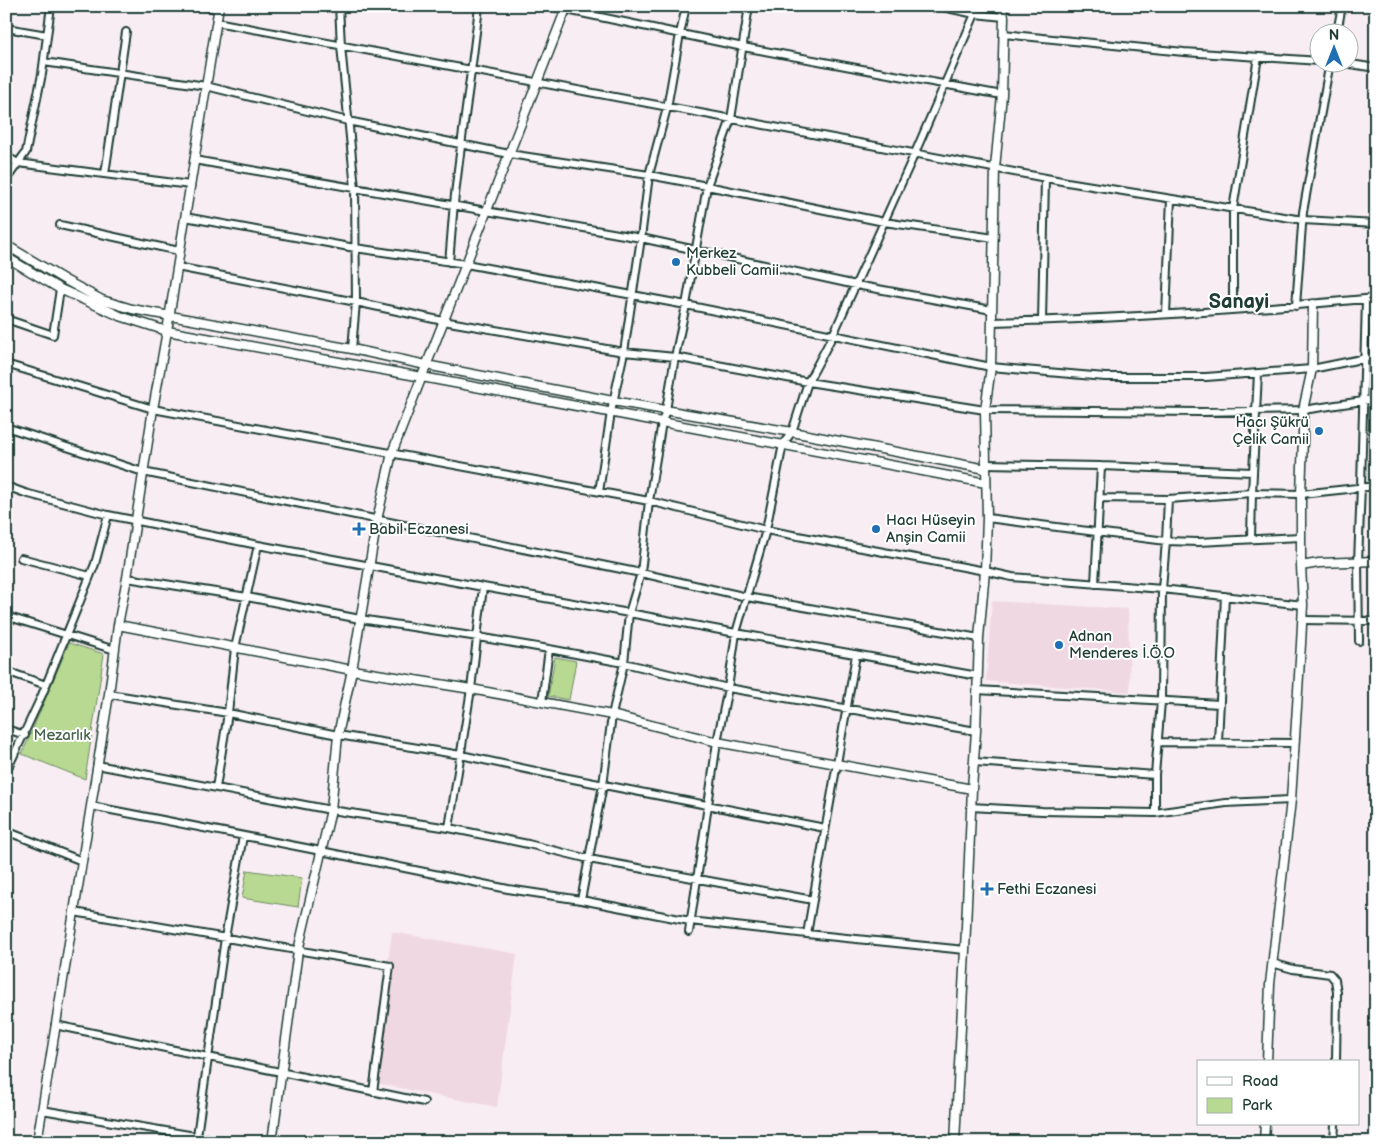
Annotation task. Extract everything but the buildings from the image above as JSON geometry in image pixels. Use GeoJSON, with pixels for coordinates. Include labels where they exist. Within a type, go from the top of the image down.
{"type":"FeatureCollection","features":[{"type":"Feature","properties":{"kind":"street"},"geometry":{"type":"LineString","coordinates":[[6,180],[26,152],[44,62],[51,6]]}},
{"type":"Feature","properties":{"kind":"street"},"geometry":{"type":"LineString","coordinates":[[37,1142],[109,694],[118,625],[219,8],[207,6]]}},
{"type":"Feature","properties":{"kind":"street"},"geometry":{"type":"LineString","coordinates":[[339,6],[341,46],[355,188],[356,302],[352,349]]}},
{"type":"Feature","properties":{"kind":"street"},"geometry":{"type":"LineString","coordinates":[[450,262],[454,205],[479,6]]}},
{"type":"Feature","properties":{"kind":"street"},"geometry":{"type":"LineString","coordinates":[[548,6],[566,8],[742,47],[1002,95]]}},
{"type":"Feature","properties":{"kind":"street"},"geometry":{"type":"LineString","coordinates":[[598,492],[611,412],[624,352],[649,175],[667,108],[686,6]]}},
{"type":"Feature","properties":{"kind":"street"},"geometry":{"type":"LineString","coordinates":[[581,900],[603,785],[612,715],[624,663],[629,613],[641,572],[662,422],[666,410],[707,186],[731,119],[749,6]]}},
{"type":"Feature","properties":{"kind":"street"},"geometry":{"type":"LineString","coordinates":[[938,6],[975,14],[1004,17]]}},
{"type":"Feature","properties":{"kind":"street"},"geometry":{"type":"LineString","coordinates":[[689,932],[716,742],[728,688],[736,633],[766,530],[783,444],[792,432],[808,382],[834,336],[915,153],[977,6]]}},
{"type":"Feature","properties":{"kind":"street"},"geometry":{"type":"LineString","coordinates":[[955,1142],[979,638],[985,571],[985,410],[991,367],[995,168],[1002,95],[1004,17],[1002,6]]}},
{"type":"Feature","properties":{"kind":"street"},"geometry":{"type":"LineString","coordinates":[[1339,22],[1342,6]]}},
{"type":"Feature","properties":{"kind":"street"},"geometry":{"type":"LineString","coordinates":[[272,1142],[298,951],[331,810],[338,735],[352,670],[377,520],[392,453],[566,8]]}},
{"type":"Feature","properties":{"kind":"street"},"geometry":{"type":"LineString","coordinates":[[216,22],[1045,178],[1303,220],[1376,224]]}},
{"type":"Feature","properties":{"kind":"street"},"geometry":{"type":"LineString","coordinates":[[6,28],[47,35]]}},
{"type":"Feature","properties":{"kind":"street"},"geometry":{"type":"LineString","coordinates":[[105,174],[126,32]]}},
{"type":"Feature","properties":{"kind":"street"},"geometry":{"type":"LineString","coordinates":[[1003,34],[1184,52],[1310,60]]}},
{"type":"Feature","properties":{"kind":"street"},"geometry":{"type":"LineString","coordinates":[[1233,310],[1233,210],[1258,57]]}},
{"type":"Feature","properties":{"kind":"street"},"geometry":{"type":"LineString","coordinates":[[44,62],[206,86],[348,121],[509,154],[649,175],[884,222],[994,238]]}},
{"type":"Feature","properties":{"kind":"street"},"geometry":{"type":"LineString","coordinates":[[1360,65],[1376,68]]}},
{"type":"Feature","properties":{"kind":"street"},"geometry":{"type":"LineString","coordinates":[[1296,306],[1303,220],[1328,72]]}},
{"type":"Feature","properties":{"kind":"street"},"geometry":{"type":"LineString","coordinates":[[6,156],[18,163],[190,185]]}},
{"type":"Feature","properties":{"kind":"street"},"geometry":{"type":"LineString","coordinates":[[194,160],[641,238],[856,285],[992,310]]}},
{"type":"Feature","properties":{"kind":"street"},"geometry":{"type":"LineString","coordinates":[[1042,321],[1045,178]]}},
{"type":"Feature","properties":{"kind":"street"},"geometry":{"type":"LineString","coordinates":[[1166,314],[1171,199]]}},
{"type":"Feature","properties":{"kind":"street"},"geometry":{"type":"LineString","coordinates":[[185,217],[356,248],[466,264],[686,305],[991,367],[1105,377],[1206,377],[1312,369],[1376,356]]}},
{"type":"Feature","properties":{"kind":"street"},"geometry":{"type":"LineString","coordinates":[[60,225],[180,251]]}},
{"type":"Feature","properties":{"kind":"street"},"geometry":{"type":"LineString","coordinates":[[6,245],[102,300],[132,309],[352,349],[613,402],[986,466],[1101,466],[1253,472]]}},
{"type":"Feature","properties":{"kind":"street"},"geometry":{"type":"LineString","coordinates":[[6,257],[60,289],[120,316],[167,331],[986,483]]}},
{"type":"Feature","properties":{"kind":"street"},"geometry":{"type":"LineString","coordinates":[[177,267],[444,321],[624,352],[675,357],[808,382],[985,410],[1191,412],[1303,410],[1376,399]]}},
{"type":"Feature","properties":{"kind":"street"},"geometry":{"type":"LineString","coordinates":[[6,319],[54,335],[60,289]]}},
{"type":"Feature","properties":{"kind":"street"},"geometry":{"type":"LineString","coordinates":[[992,322],[1233,310],[1376,298]]}},
{"type":"Feature","properties":{"kind":"street"},"geometry":{"type":"LineString","coordinates":[[1359,641],[1358,562],[1362,486],[1366,299]]}},
{"type":"Feature","properties":{"kind":"street"},"geometry":{"type":"LineString","coordinates":[[1267,1060],[1270,984],[1291,800],[1303,620],[1300,494],[1303,410],[1312,369],[1313,304]]}},
{"type":"Feature","properties":{"kind":"street"},"geometry":{"type":"LineString","coordinates":[[6,364],[153,409],[650,502],[766,530],[1012,577],[1162,589],[1303,605]]}},
{"type":"Feature","properties":{"kind":"street"},"geometry":{"type":"LineString","coordinates":[[1251,539],[1258,373]]}},
{"type":"Feature","properties":{"kind":"street"},"geometry":{"type":"LineString","coordinates":[[6,427],[143,472],[641,572],[747,597],[979,638]]}},
{"type":"Feature","properties":{"kind":"street"},"geometry":{"type":"LineString","coordinates":[[1095,584],[1101,466]]}},
{"type":"Feature","properties":{"kind":"street"},"geometry":{"type":"LineString","coordinates":[[6,486],[108,516],[483,587],[978,676]]}},
{"type":"Feature","properties":{"kind":"street"},"geometry":{"type":"LineString","coordinates":[[1100,498],[1168,499],[1252,493],[1300,494],[1376,486]]}},
{"type":"Feature","properties":{"kind":"street"},"geometry":{"type":"LineString","coordinates":[[1155,813],[1155,775],[1161,701],[1162,589],[1168,499]]}},
{"type":"Feature","properties":{"kind":"street"},"geometry":{"type":"LineString","coordinates":[[6,772],[25,734],[67,636],[95,564],[108,516]]}},
{"type":"Feature","properties":{"kind":"street"},"geometry":{"type":"LineString","coordinates":[[986,518],[1166,541],[1198,542],[1301,537]]}},
{"type":"Feature","properties":{"kind":"street"},"geometry":{"type":"LineString","coordinates":[[216,788],[228,712],[235,648],[258,545]]}},
{"type":"Feature","properties":{"kind":"street"},"geometry":{"type":"LineString","coordinates":[[21,558],[90,576]]}},
{"type":"Feature","properties":{"kind":"street"},"geometry":{"type":"LineString","coordinates":[[1301,566],[1376,561]]}},
{"type":"Feature","properties":{"kind":"street"},"geometry":{"type":"LineString","coordinates":[[127,578],[247,597],[360,619],[549,649],[624,663],[728,688],[976,731]]}},
{"type":"Feature","properties":{"kind":"street"},"geometry":{"type":"LineString","coordinates":[[449,828],[471,689],[483,587]]}},
{"type":"Feature","properties":{"kind":"street"},"geometry":{"type":"LineString","coordinates":[[1218,742],[1225,596]]}},
{"type":"Feature","properties":{"kind":"street"},"geometry":{"type":"LineString","coordinates":[[6,616],[115,650]]}},
{"type":"Feature","properties":{"kind":"street"},"geometry":{"type":"LineString","coordinates":[[1303,620],[1376,621]]}},
{"type":"Feature","properties":{"kind":"street"},"geometry":{"type":"LineString","coordinates":[[118,625],[352,670],[471,689],[612,715],[716,742],[972,789]]}},
{"type":"Feature","properties":{"kind":"street"},"geometry":{"type":"LineString","coordinates":[[542,702],[549,649]]}},
{"type":"Feature","properties":{"kind":"street"},"geometry":{"type":"LineString","coordinates":[[807,934],[856,655]]}},
{"type":"Feature","properties":{"kind":"street"},"geometry":{"type":"LineString","coordinates":[[6,671],[46,685]]}},
{"type":"Feature","properties":{"kind":"street"},"geometry":{"type":"LineString","coordinates":[[978,690],[1220,704]]}},
{"type":"Feature","properties":{"kind":"street"},"geometry":{"type":"LineString","coordinates":[[109,694],[228,712],[338,735],[461,755],[825,828]]}},
{"type":"Feature","properties":{"kind":"street"},"geometry":{"type":"LineString","coordinates":[[6,729],[25,734]]}},
{"type":"Feature","properties":{"kind":"street"},"geometry":{"type":"LineString","coordinates":[[1158,742],[1294,742]]}},
{"type":"Feature","properties":{"kind":"street"},"geometry":{"type":"LineString","coordinates":[[974,762],[1155,775]]}},
{"type":"Feature","properties":{"kind":"street"},"geometry":{"type":"LineString","coordinates":[[97,765],[331,810],[449,828],[589,859],[813,900]]}},
{"type":"Feature","properties":{"kind":"street"},"geometry":{"type":"LineString","coordinates":[[972,807],[1042,811],[1155,813],[1226,803],[1291,800]]}},
{"type":"Feature","properties":{"kind":"street"},"geometry":{"type":"LineString","coordinates":[[90,806],[321,850],[508,889],[581,900],[690,921],[965,950]]}},
{"type":"Feature","properties":{"kind":"street"},"geometry":{"type":"LineString","coordinates":[[6,831],[82,861]]}},
{"type":"Feature","properties":{"kind":"street"},"geometry":{"type":"LineString","coordinates":[[197,1136],[225,938],[243,836]]}},
{"type":"Feature","properties":{"kind":"street"},"geometry":{"type":"LineString","coordinates":[[74,912],[390,966],[373,1092]]}},
{"type":"Feature","properties":{"kind":"street"},"geometry":{"type":"LineString","coordinates":[[1272,963],[1293,969],[1330,974],[1335,980],[1337,992],[1336,1060]]}},
{"type":"Feature","properties":{"kind":"street"},"geometry":{"type":"LineString","coordinates":[[55,1025],[424,1102]]}},
{"type":"Feature","properties":{"kind":"street"},"geometry":{"type":"LineString","coordinates":[[42,1110],[230,1142]]}},
{"type":"Feature","properties":{"kind":"street"},"geometry":{"type":"LineString","coordinates":[[1264,1142],[1265,1126]]}},
{"type":"Feature","properties":{"kind":"street"},"geometry":{"type":"LineString","coordinates":[[1334,1142],[1335,1126]]}},
{"type":"Feature","properties":{"kind":"shaded area","name":"Adnan Menderes İ.Ö.O"},"geometry":{"type":"Polygon","coordinates":[[[992,601],[1128,609],[1130,692],[986,681],[992,601]]]}},
{"type":"Feature","properties":{"kind":"shaded area"},"geometry":{"type":"Polygon","coordinates":[[[392,932],[517,954],[497,1107],[372,1082],[392,932]]]}},
{"type":"Feature","properties":{"kind":"green space","name":"Mezarlık"},"geometry":{"type":"Polygon","coordinates":[[[69,643],[104,654],[85,779],[22,754],[69,643]]]}},
{"type":"Feature","properties":{"kind":"green space"},"geometry":{"type":"Polygon","coordinates":[[[555,657],[576,661],[569,700],[548,696],[555,657]]]}},
{"type":"Feature","properties":{"kind":"green space"},"geometry":{"type":"Polygon","coordinates":[[[247,870],[302,878],[298,907],[242,898],[247,870]]]}},
{"type":"Feature","properties":{"kind":"place","name":"Merkez Kubbeli Camii"},"geometry":{"type":"Point","coordinates":[676,262]}},
{"type":"Feature","properties":{"kind":"place","name":"Hacı Şükrü Çelik Camii"},"geometry":{"type":"Point","coordinates":[1319,431]}},
{"type":"Feature","properties":{"kind":"place","name":"Babil Eczanesi"},"geometry":{"type":"Point","coordinates":[359,529]}},
{"type":"Feature","properties":{"kind":"place","name":"Hacı Hüseyin Anşin Camii"},"geometry":{"type":"Point","coordinates":[876,529]}},
{"type":"Feature","properties":{"kind":"place","name":"Adnan Menderes İ.Ö.O"},"geometry":{"type":"Point","coordinates":[1059,645]}},
{"type":"Feature","properties":{"kind":"place","name":"Fethi Eczanesi"},"geometry":{"type":"Point","coordinates":[987,889]}},
{"type":"Feature","properties":{"kind":"district","name":"Sanayi"},"geometry":{"type":"Point","coordinates":[1239,302]}}]}
